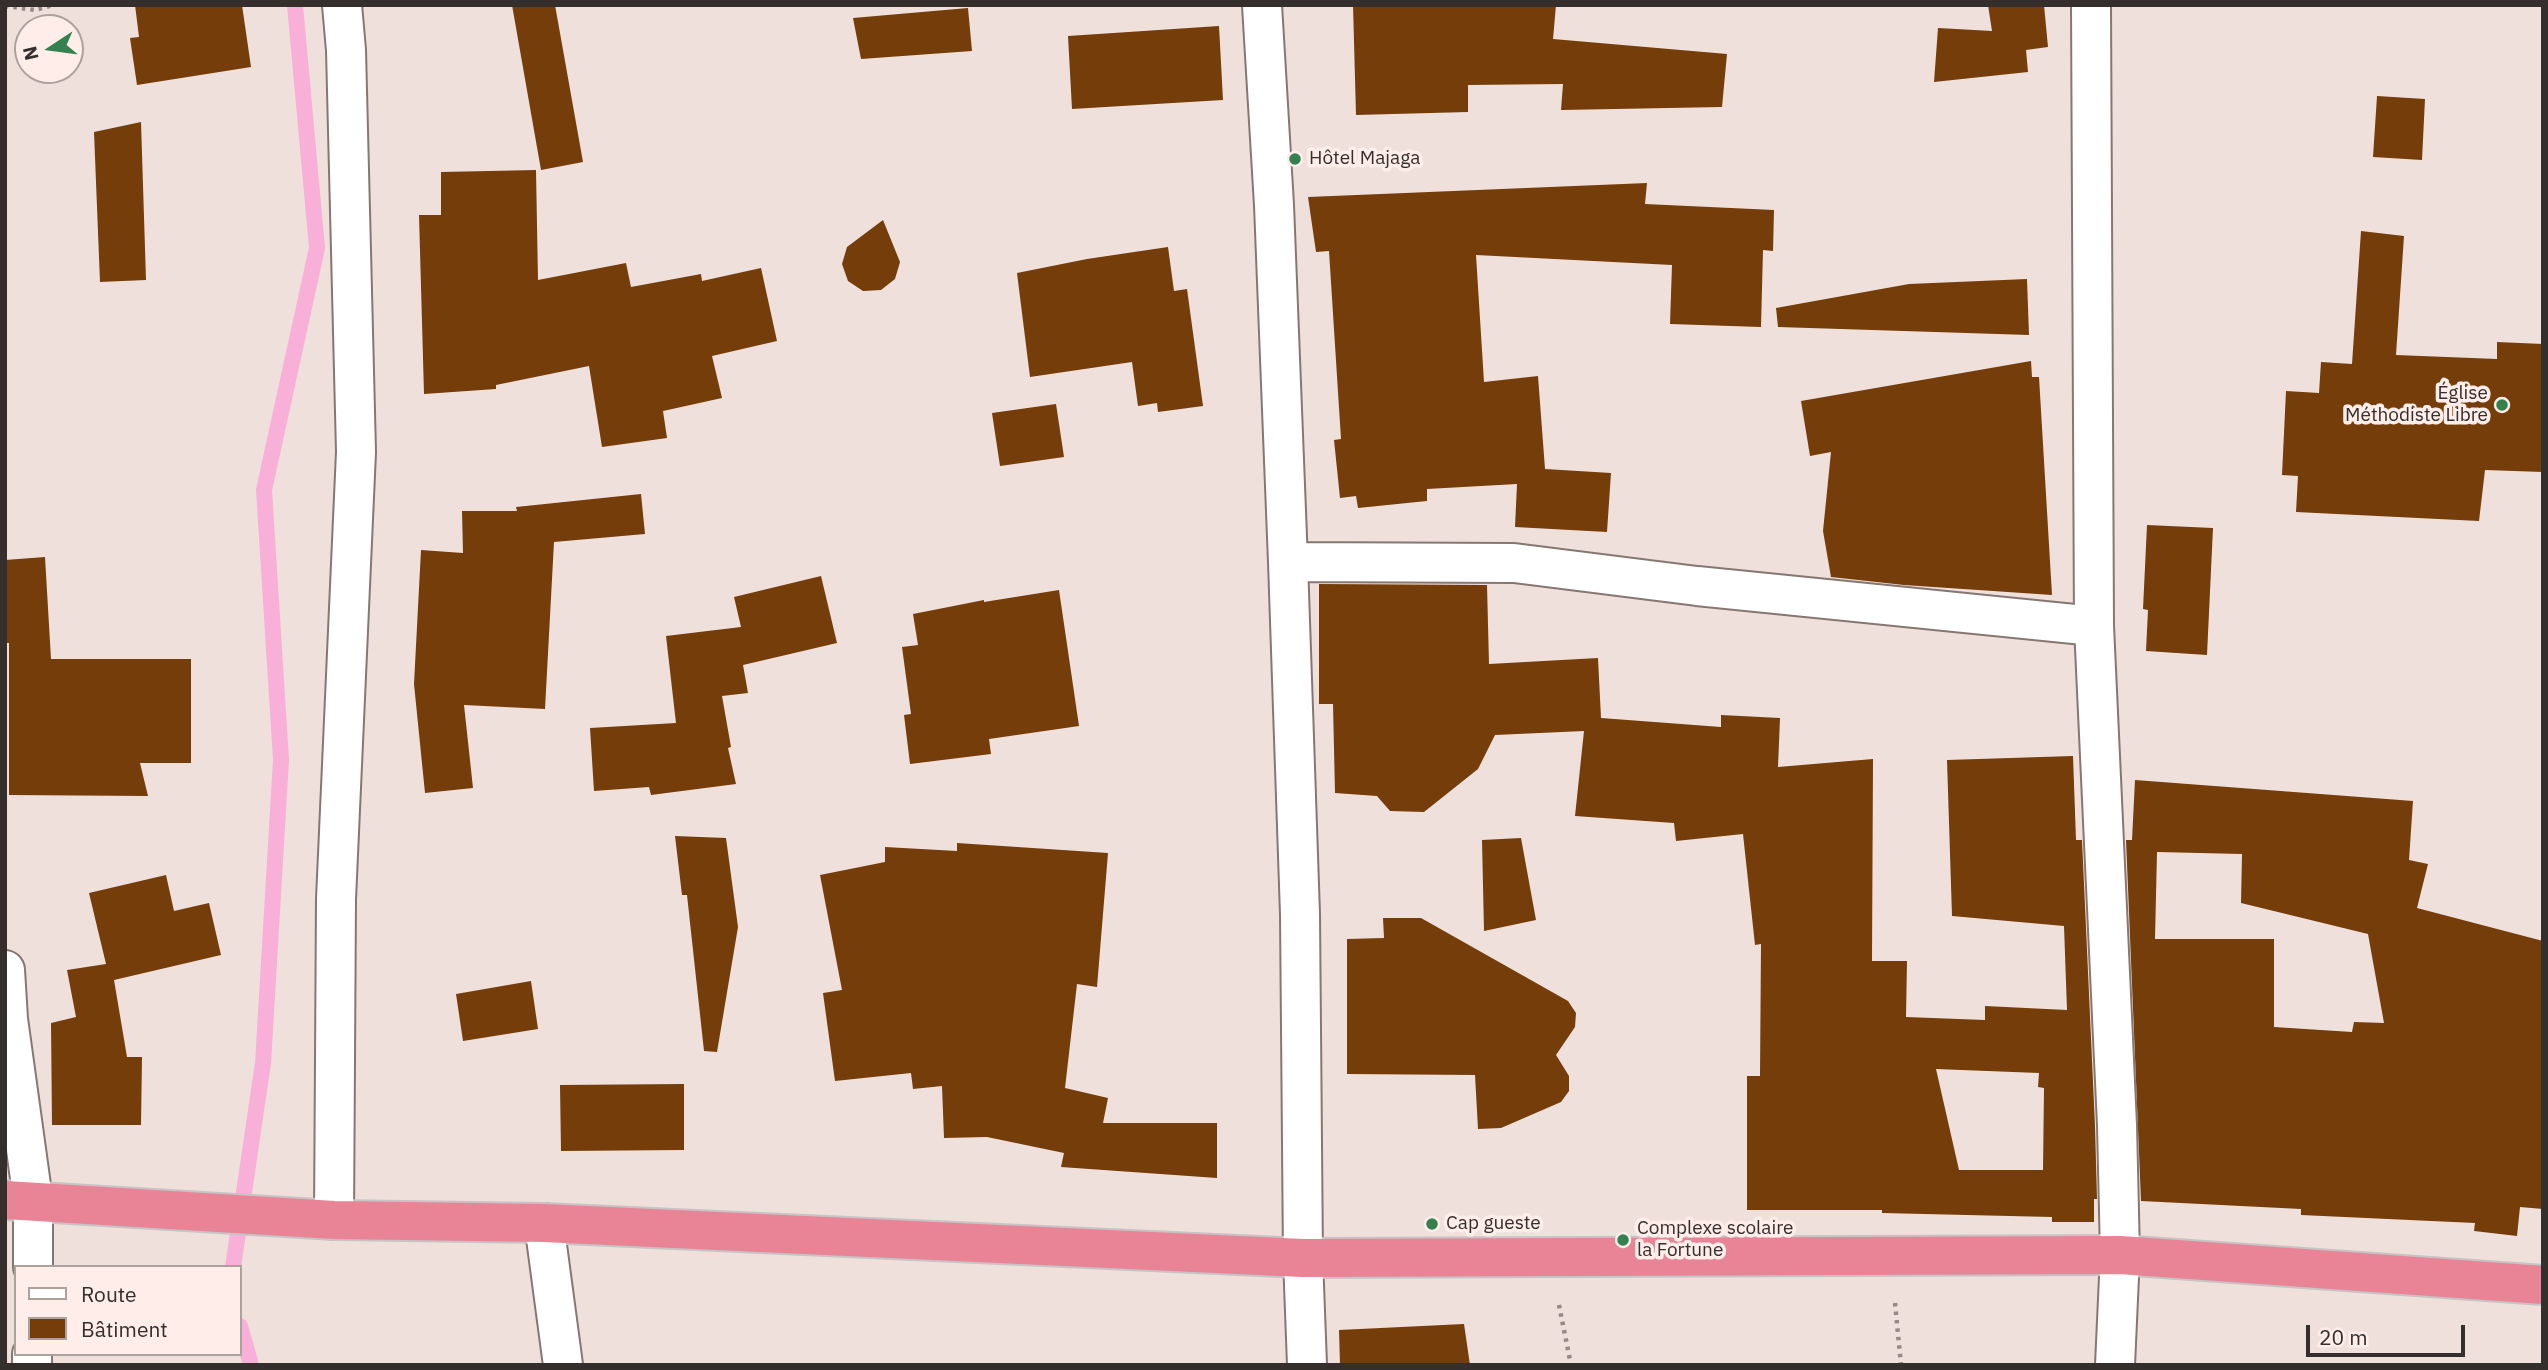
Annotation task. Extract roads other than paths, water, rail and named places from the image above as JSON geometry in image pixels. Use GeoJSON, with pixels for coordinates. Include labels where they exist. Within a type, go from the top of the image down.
{"type":"FeatureCollection","features":[{"type":"Feature","properties":{"kind":"highway"},"geometry":{"type":"LineString","coordinates":[[19,1200],[290,1215],[334,1220],[544,1223],[1303,1258],[2120,1255],[2543,1284]]}},
{"type":"Feature","properties":{"kind":"street"},"geometry":{"type":"LineString","coordinates":[[334,1220],[336,899],[356,452],[346,50],[342,5]]}},
{"type":"Feature","properties":{"kind":"street"},"geometry":{"type":"LineString","coordinates":[[1262,5],[1274,205],[1289,562],[1300,914],[1303,1258],[1307,1365]]}},
{"type":"Feature","properties":{"kind":"street"},"geometry":{"type":"LineString","coordinates":[[2091,5],[2094,626],[2110,947],[2120,1255],[2115,1365]]}},
{"type":"Feature","properties":{"kind":"street"},"geometry":{"type":"LineString","coordinates":[[1289,562],[1514,563],[1696,586],[2094,626]]}},
{"type":"Feature","properties":{"kind":"street"},"geometry":{"type":"LineString","coordinates":[[5,970],[19,1200],[33,1265]]}},
{"type":"Feature","properties":{"kind":"street"},"geometry":{"type":"LineString","coordinates":[[544,1223],[563,1365]]}},
{"type":"Feature","properties":{"kind":"waterway"},"geometry":{"type":"LineString","coordinates":[[233,1265],[263,1063],[281,760],[264,490],[317,248],[295,5]]}},
{"type":"Feature","properties":{"kind":"waterway"},"geometry":{"type":"LineString","coordinates":[[242,1333],[251,1365]]}},
{"type":"Feature","properties":{"kind":"place","name":"Hôtel Majaga"},"geometry":{"type":"Point","coordinates":[1295,159]}},
{"type":"Feature","properties":{"kind":"place","name":"Église Méthodiste Libre"},"geometry":{"type":"Point","coordinates":[2502,405]}},
{"type":"Feature","properties":{"kind":"place","name":"Cap gueste"},"geometry":{"type":"Point","coordinates":[1432,1224]}},
{"type":"Feature","properties":{"kind":"place","name":"Complexe scolaire la Fortune"},"geometry":{"type":"Point","coordinates":[1623,1240]}}]}
